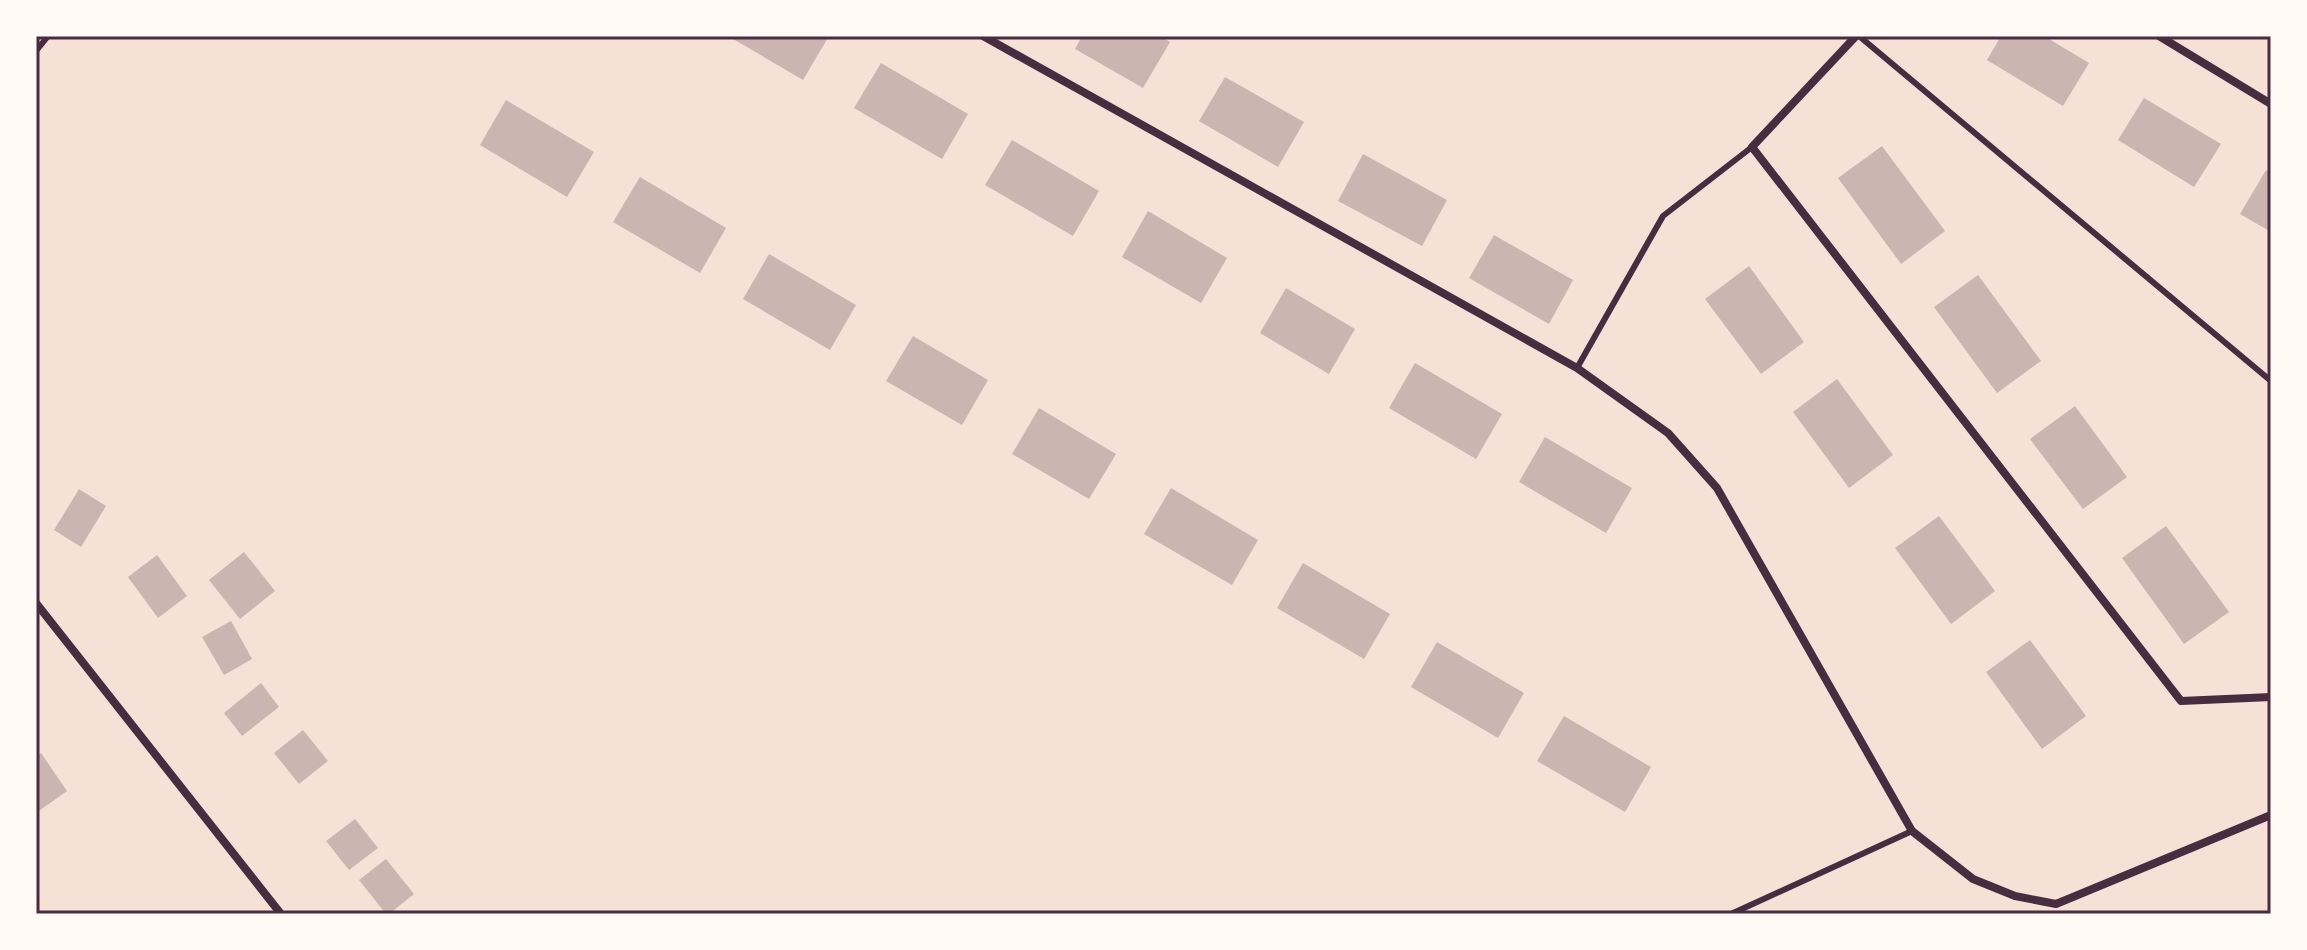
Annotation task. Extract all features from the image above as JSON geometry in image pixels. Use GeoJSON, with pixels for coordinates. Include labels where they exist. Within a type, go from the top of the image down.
{"type":"FeatureCollection","features":[{"type":"Feature","properties":{"kind":"street"},"geometry":{"type":"LineString","coordinates":[[983,36],[1577,368],[1668,433],[1717,488],[1912,831],[1973,879],[2015,896],[2056,904],[2271,815]]}},
{"type":"Feature","properties":{"kind":"street"},"geometry":{"type":"LineString","coordinates":[[1857,36],[1752,147],[2181,701],[2271,697]]}},
{"type":"Feature","properties":{"kind":"street"},"geometry":{"type":"LineString","coordinates":[[2159,36],[2271,104]]}},
{"type":"Feature","properties":{"kind":"street"},"geometry":{"type":"LineString","coordinates":[[36,603],[281,914]]}},
{"type":"Feature","properties":{"kind":"lane"},"geometry":{"type":"LineString","coordinates":[[36,51],[48,36]]}},
{"type":"Feature","properties":{"kind":"lane"},"geometry":{"type":"LineString","coordinates":[[1857,36],[2271,381]]}},
{"type":"Feature","properties":{"kind":"lane"},"geometry":{"type":"LineString","coordinates":[[1577,368],[1663,216],[1752,147]]}},
{"type":"Feature","properties":{"kind":"lane"},"geometry":{"type":"LineString","coordinates":[[1731,914],[1912,831]]}},
{"type":"Feature","properties":{"kind":"building"},"geometry":{"type":"Polygon","coordinates":[[[728,36],[829,36],[803,80],[728,36]]]}},
{"type":"Feature","properties":{"kind":"building"},"geometry":{"type":"Polygon","coordinates":[[[1082,36],[1160,36],[1170,42],[1143,88],[1075,49],[1082,36]]]}},
{"type":"Feature","properties":{"kind":"building"},"geometry":{"type":"Polygon","coordinates":[[[2001,36],[2044,36],[2089,63],[2063,106],[1987,60],[2001,36]]]}},
{"type":"Feature","properties":{"kind":"building"},"geometry":{"type":"Polygon","coordinates":[[[881,63],[968,114],[942,159],[854,108],[881,63]]]}},
{"type":"Feature","properties":{"kind":"building"},"geometry":{"type":"Polygon","coordinates":[[[1225,77],[1304,122],[1278,167],[1199,121],[1225,77]]]}},
{"type":"Feature","properties":{"kind":"building"},"geometry":{"type":"Polygon","coordinates":[[[2144,98],[2221,144],[2194,187],[2118,140],[2144,98]]]}},
{"type":"Feature","properties":{"kind":"building"},"geometry":{"type":"Polygon","coordinates":[[[506,100],[594,152],[567,197],[480,145],[506,100]]]}},
{"type":"Feature","properties":{"kind":"building"},"geometry":{"type":"Polygon","coordinates":[[[1012,140],[1099,191],[1073,236],[985,185],[1012,140]]]}},
{"type":"Feature","properties":{"kind":"building"},"geometry":{"type":"Polygon","coordinates":[[[1882,146],[1945,231],[1901,264],[1838,178],[1882,146]]]}},
{"type":"Feature","properties":{"kind":"building"},"geometry":{"type":"Polygon","coordinates":[[[1363,154],[1447,200],[1422,246],[1338,201],[1363,154]]]}},
{"type":"Feature","properties":{"kind":"building"},"geometry":{"type":"Polygon","coordinates":[[[2266,170],[2271,173],[2271,232],[2240,214],[2266,170]]]}},
{"type":"Feature","properties":{"kind":"building"},"geometry":{"type":"Polygon","coordinates":[[[640,177],[726,228],[700,273],[613,222],[640,177]]]}},
{"type":"Feature","properties":{"kind":"building"},"geometry":{"type":"Polygon","coordinates":[[[1148,211],[1227,258],[1201,303],[1122,257],[1148,211]]]}},
{"type":"Feature","properties":{"kind":"building"},"geometry":{"type":"Polygon","coordinates":[[[1494,235],[1573,280],[1549,324],[1469,278],[1494,235]]]}},
{"type":"Feature","properties":{"kind":"building"},"geometry":{"type":"Polygon","coordinates":[[[769,254],[856,305],[830,350],[743,299],[769,254]]]}},
{"type":"Feature","properties":{"kind":"building"},"geometry":{"type":"Polygon","coordinates":[[[1749,266],[1804,342],[1761,374],[1705,299],[1749,266]]]}},
{"type":"Feature","properties":{"kind":"building"},"geometry":{"type":"Polygon","coordinates":[[[1978,275],[2041,361],[1997,393],[1934,307],[1978,275]]]}},
{"type":"Feature","properties":{"kind":"building"},"geometry":{"type":"Polygon","coordinates":[[[1286,288],[1355,329],[1329,374],[1260,333],[1286,288]]]}},
{"type":"Feature","properties":{"kind":"building"},"geometry":{"type":"Polygon","coordinates":[[[913,336],[988,380],[962,425],[886,381],[913,336]]]}},
{"type":"Feature","properties":{"kind":"building"},"geometry":{"type":"Polygon","coordinates":[[[1415,363],[1502,414],[1476,459],[1389,408],[1415,363]]]}},
{"type":"Feature","properties":{"kind":"building"},"geometry":{"type":"Polygon","coordinates":[[[1837,379],[1893,455],[1849,488],[1793,412],[1837,379]]]}},
{"type":"Feature","properties":{"kind":"building"},"geometry":{"type":"Polygon","coordinates":[[[2075,406],[2127,477],[2083,509],[2030,439],[2075,406]]]}},
{"type":"Feature","properties":{"kind":"building"},"geometry":{"type":"Polygon","coordinates":[[[1039,408],[1116,454],[1089,499],[1012,454],[1039,408]]]}},
{"type":"Feature","properties":{"kind":"building"},"geometry":{"type":"Polygon","coordinates":[[[1545,437],[1632,488],[1606,533],[1519,482],[1545,437]]]}},
{"type":"Feature","properties":{"kind":"building"},"geometry":{"type":"Polygon","coordinates":[[[1171,488],[1258,540],[1232,585],[1144,534],[1171,488]]]}},
{"type":"Feature","properties":{"kind":"building"},"geometry":{"type":"Polygon","coordinates":[[[79,489],[106,506],[81,547],[54,530],[79,489]]]}},
{"type":"Feature","properties":{"kind":"building"},"geometry":{"type":"Polygon","coordinates":[[[1939,516],[1995,591],[1951,624],[1895,548],[1939,516]]]}},
{"type":"Feature","properties":{"kind":"building"},"geometry":{"type":"Polygon","coordinates":[[[2166,526],[2229,612],[2184,644],[2122,558],[2166,526]]]}},
{"type":"Feature","properties":{"kind":"building"},"geometry":{"type":"Polygon","coordinates":[[[244,552],[275,591],[240,619],[209,580],[244,552]]]}},
{"type":"Feature","properties":{"kind":"building"},"geometry":{"type":"Polygon","coordinates":[[[157,555],[187,596],[158,618],[128,577],[157,555]]]}},
{"type":"Feature","properties":{"kind":"building"},"geometry":{"type":"Polygon","coordinates":[[[1303,563],[1390,614],[1364,659],[1277,608],[1303,563]]]}},
{"type":"Feature","properties":{"kind":"building"},"geometry":{"type":"Polygon","coordinates":[[[231,621],[252,659],[224,675],[202,637],[231,621]]]}},
{"type":"Feature","properties":{"kind":"building"},"geometry":{"type":"Polygon","coordinates":[[[2030,640],[2086,716],[2042,749],[1986,672],[2030,640]]]}},
{"type":"Feature","properties":{"kind":"building"},"geometry":{"type":"Polygon","coordinates":[[[1437,642],[1524,693],[1498,738],[1411,687],[1437,642]]]}},
{"type":"Feature","properties":{"kind":"building"},"geometry":{"type":"Polygon","coordinates":[[[261,683],[279,707],[242,736],[224,713],[261,683]]]}},
{"type":"Feature","properties":{"kind":"building"},"geometry":{"type":"Polygon","coordinates":[[[1564,716],[1651,767],[1625,812],[1537,761],[1564,716]]]}},
{"type":"Feature","properties":{"kind":"building"},"geometry":{"type":"Polygon","coordinates":[[[303,730],[328,761],[299,784],[274,753],[303,730]]]}},
{"type":"Feature","properties":{"kind":"building"},"geometry":{"type":"Polygon","coordinates":[[[41,753],[67,791],[36,813],[36,757],[41,753]]]}},
{"type":"Feature","properties":{"kind":"building"},"geometry":{"type":"Polygon","coordinates":[[[355,819],[378,848],[349,870],[326,841],[355,819]]]}},
{"type":"Feature","properties":{"kind":"building"},"geometry":{"type":"Polygon","coordinates":[[[386,859],[414,894],[389,914],[359,880],[386,859]]]}}]}
